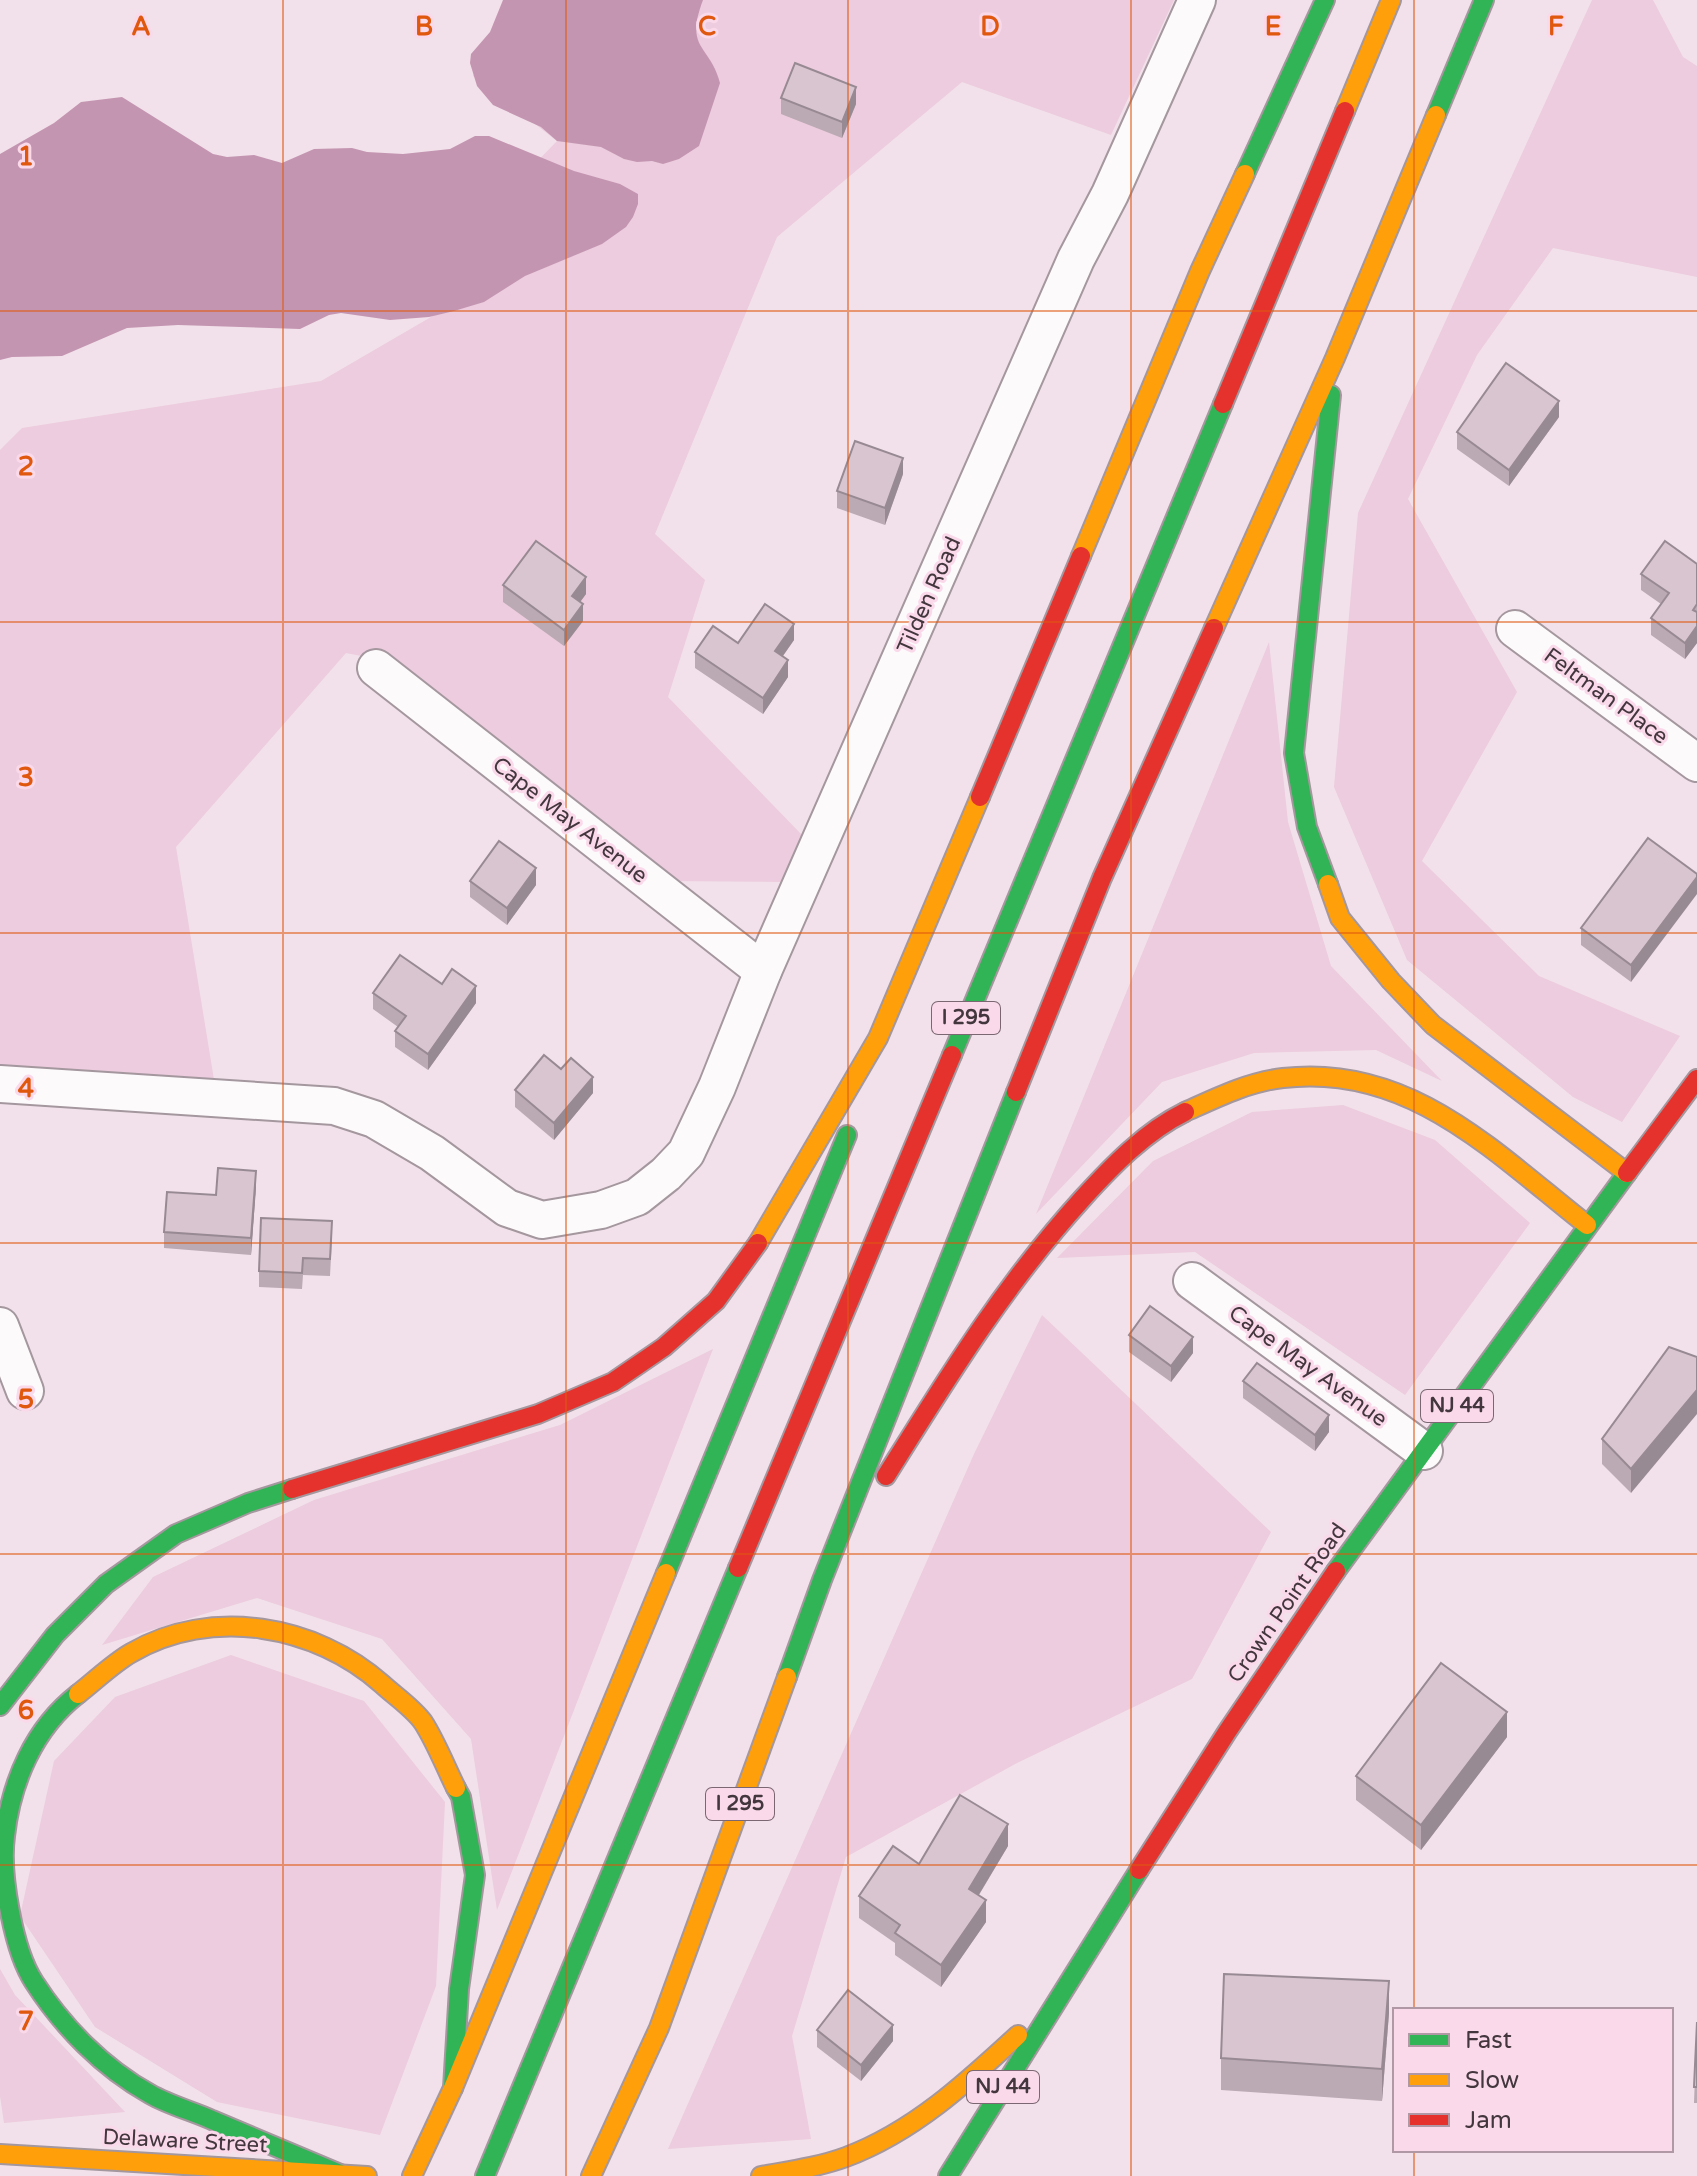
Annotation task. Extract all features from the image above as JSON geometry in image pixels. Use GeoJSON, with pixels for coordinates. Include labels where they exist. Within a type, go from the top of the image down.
{"type":"FeatureCollection","features":[{"type":"Feature","properties":{"kind":"main road"},"geometry":{"type":"LineString","coordinates":[[412,2176],[453,2088],[828,1186],[878,1038],[1200,271],[1325,0]]}},
{"type":"Feature","properties":{"kind":"main road","name":"I 295"},"geometry":{"type":"LineString","coordinates":[[485,2176],[1391,0]]}},
{"type":"Feature","properties":{"kind":"main road","name":"I 295"},"geometry":{"type":"LineString","coordinates":[[591,2176],[659,2028],[822,1580],[1102,878],[1335,358],[1484,0]]}},
{"type":"Feature","properties":{"kind":"main road"},"geometry":{"type":"LineString","coordinates":[[1335,358],[1294,753],[1307,827],[1340,918],[1391,981],[1433,1025],[1627,1173]]}},
{"type":"Feature","properties":{"kind":"main road"},"geometry":{"type":"LineString","coordinates":[[0,1706],[55,1635],[106,1584],[176,1534],[248,1503],[538,1414],[613,1382],[664,1347],[716,1301],[765,1233],[878,1038]]}},
{"type":"Feature","properties":{"kind":"main road"},"geometry":{"type":"LineString","coordinates":[[822,1580],[980,1327],[1039,1247],[1114,1164],[1173,1118],[1214,1098],[1282,1078],[1342,1077],[1402,1093],[1451,1119],[1587,1225]]}},
{"type":"Feature","properties":{"kind":"main road","name":"Crown Point Road"},"geometry":{"type":"LineString","coordinates":[[948,2176],[1227,1732],[1338,1569],[1587,1225],[1697,1079]]}},
{"type":"Feature","properties":{"kind":"main road"},"geometry":{"type":"LineString","coordinates":[[340,2174],[150,2094],[91,2053],[32,1980],[10,1920],[3,1850],[8,1810],[21,1770],[40,1734],[66,1703],[131,1653],[168,1637],[207,1627],[248,1627],[288,1634],[327,1646],[363,1667],[422,1720],[461,1797],[475,1875],[459,1989],[453,2088]]}},
{"type":"Feature","properties":{"kind":"main road"},"geometry":{"type":"LineString","coordinates":[[761,2176],[846,2157],[896,2134],[952,2095],[1058,1999]]}},
{"type":"Feature","properties":{"kind":"main road","name":"Delaware Street"},"geometry":{"type":"LineString","coordinates":[[0,2154],[367,2176]]}},
{"type":"Feature","properties":{"kind":"street","name":"Tilden Road"},"geometry":{"type":"LineString","coordinates":[[0,1084],[334,1106],[374,1119],[432,1153],[507,1208],[542,1220],[601,1210],[637,1197],[654,1184],[686,1153],[717,1087],[763,971],[1076,259],[1123,166],[1197,0]]}},
{"type":"Feature","properties":{"kind":"street","name":"Feltman Place"},"geometry":{"type":"LineString","coordinates":[[1515,629],[1697,763]]}},
{"type":"Feature","properties":{"kind":"street","name":"Cape May Avenue"},"geometry":{"type":"LineString","coordinates":[[376,668],[763,971]]}},
{"type":"Feature","properties":{"kind":"street","name":"Cape May Avenue"},"geometry":{"type":"LineString","coordinates":[[1192,1281],[1424,1451]]}},
{"type":"Feature","properties":{"kind":"street"},"geometry":{"type":"LineString","coordinates":[[0,1326],[25,1391]]}},
{"type":"Feature","properties":{"kind":"shaded area"},"geometry":{"type":"Polygon","coordinates":[[[503,0],[703,0],[698,16],[697,38],[720,83],[699,146],[679,159],[663,164],[637,162],[601,147],[557,141],[541,127],[493,105],[477,86],[470,63],[471,54],[490,32],[503,0]]]}},
{"type":"Feature","properties":{"kind":"shaded area"},"geometry":{"type":"Polygon","coordinates":[[[505,0],[1174,0],[1111,135],[962,82],[777,237],[655,534],[705,580],[668,697],[802,835],[784,882],[664,881],[398,663],[346,653],[176,847],[216,1092],[0,1077],[0,450],[22,428],[321,381],[637,197],[524,175],[557,141],[473,76],[505,0]]]}},
{"type":"Feature","properties":{"kind":"shaded area"},"geometry":{"type":"Polygon","coordinates":[[[1592,0],[1653,0],[1683,57],[1697,66],[1697,277],[1553,248],[1477,355],[1408,499],[1517,692],[1422,861],[1539,976],[1680,1036],[1622,1122],[1573,1097],[1407,960],[1334,787],[1358,513],[1592,0]]]}},
{"type":"Feature","properties":{"kind":"shaded area"},"geometry":{"type":"Polygon","coordinates":[[[122,97],[213,154],[227,157],[254,155],[282,163],[314,149],[352,148],[403,154],[450,149],[475,136],[489,136],[574,171],[620,184],[638,194],[638,204],[626,227],[602,244],[525,276],[484,302],[454,311],[429,317],[390,320],[341,313],[329,315],[300,329],[178,325],[127,328],[62,356],[0,360],[0,154],[54,123],[81,102],[122,97]]]}},
{"type":"Feature","properties":{"kind":"shaded area"},"geometry":{"type":"Polygon","coordinates":[[[1269,642],[1288,822],[1331,966],[1442,1081],[1376,1050],[1254,1053],[1162,1082],[1036,1214],[1269,642]]]}},
{"type":"Feature","properties":{"kind":"shaded area"},"geometry":{"type":"Polygon","coordinates":[[[1343,1105],[1435,1140],[1530,1223],[1405,1395],[1195,1252],[1057,1258],[1153,1161],[1252,1112],[1343,1105]]]}},
{"type":"Feature","properties":{"kind":"shaded area"},"geometry":{"type":"Polygon","coordinates":[[[1042,1315],[1271,1532],[1192,1679],[1017,1763],[846,1857],[792,2036],[811,2139],[668,2149],[974,1454],[1042,1315]]]}},
{"type":"Feature","properties":{"kind":"shaded area"},"geometry":{"type":"Polygon","coordinates":[[[713,1349],[497,1910],[471,1739],[382,1639],[257,1598],[102,1645],[153,1577],[314,1500],[560,1425],[713,1349]]]}},
{"type":"Feature","properties":{"kind":"shaded area"},"geometry":{"type":"Polygon","coordinates":[[[231,1655],[364,1701],[445,1802],[436,1986],[380,2135],[217,2102],[95,2027],[20,1916],[54,1761],[115,1697],[231,1655]]]}},
{"type":"Feature","properties":{"kind":"shaded area"},"geometry":{"type":"Polygon","coordinates":[[[0,1969],[15,1995],[125,2112],[4,2123],[0,2096],[0,1969]]]}},
{"type":"Feature","properties":{"kind":"building"},"geometry":{"type":"Polygon","coordinates":[[[795,63],[856,87],[842,122],[781,98],[795,63]]]}},
{"type":"Feature","properties":{"kind":"building"},"geometry":{"type":"Polygon","coordinates":[[[1506,363],[1559,401],[1509,470],[1457,432],[1506,363]]]}},
{"type":"Feature","properties":{"kind":"building"},"geometry":{"type":"Polygon","coordinates":[[[855,441],[903,458],[885,508],[837,491],[855,441]]]}},
{"type":"Feature","properties":{"kind":"building"},"geometry":{"type":"Polygon","coordinates":[[[536,541],[586,577],[572,596],[583,604],[564,630],[503,585],[536,541]]]}},
{"type":"Feature","properties":{"kind":"building"},"geometry":{"type":"Polygon","coordinates":[[[1665,541],[1697,564],[1697,604],[1693,610],[1697,612],[1697,626],[1685,643],[1651,618],[1669,593],[1641,574],[1665,541]]]}},
{"type":"Feature","properties":{"kind":"building"},"geometry":{"type":"Polygon","coordinates":[[[765,604],[794,624],[775,651],[788,660],[763,698],[695,652],[713,626],[738,643],[765,604]]]}},
{"type":"Feature","properties":{"kind":"building"},"geometry":{"type":"Polygon","coordinates":[[[1648,838],[1697,877],[1631,965],[1581,928],[1648,838]]]}},
{"type":"Feature","properties":{"kind":"building"},"geometry":{"type":"Polygon","coordinates":[[[499,841],[536,868],[507,908],[470,881],[499,841]]]}},
{"type":"Feature","properties":{"kind":"building"},"geometry":{"type":"Polygon","coordinates":[[[400,955],[442,984],[452,969],[476,986],[428,1054],[395,1031],[406,1016],[373,993],[400,955]]]}},
{"type":"Feature","properties":{"kind":"building"},"geometry":{"type":"Polygon","coordinates":[[[544,1055],[561,1069],[571,1058],[593,1077],[554,1123],[515,1090],[544,1055]]]}},
{"type":"Feature","properties":{"kind":"building"},"geometry":{"type":"Polygon","coordinates":[[[218,1168],[256,1171],[251,1238],[164,1232],[167,1192],[216,1195],[218,1168]]]}},
{"type":"Feature","properties":{"kind":"building"},"geometry":{"type":"Polygon","coordinates":[[[261,1218],[332,1221],[330,1259],[303,1258],[302,1273],[259,1271],[261,1218]]]}},
{"type":"Feature","properties":{"kind":"building"},"geometry":{"type":"Polygon","coordinates":[[[1150,1306],[1193,1337],[1171,1366],[1129,1335],[1150,1306]]]}},
{"type":"Feature","properties":{"kind":"building"},"geometry":{"type":"Polygon","coordinates":[[[1669,1347],[1697,1357],[1697,1390],[1631,1469],[1602,1439],[1669,1347]]]}},
{"type":"Feature","properties":{"kind":"building"},"geometry":{"type":"Polygon","coordinates":[[[1257,1363],[1329,1415],[1315,1435],[1243,1381],[1257,1363]]]}},
{"type":"Feature","properties":{"kind":"building"},"geometry":{"type":"Polygon","coordinates":[[[1441,1663],[1507,1712],[1421,1825],[1356,1776],[1441,1663]]]}},
{"type":"Feature","properties":{"kind":"building"},"geometry":{"type":"Polygon","coordinates":[[[960,1795],[1008,1824],[969,1889],[986,1900],[941,1965],[895,1933],[900,1925],[859,1896],[893,1846],[919,1864],[960,1795]]]}},
{"type":"Feature","properties":{"kind":"building"},"geometry":{"type":"Polygon","coordinates":[[[1224,1974],[1389,1981],[1382,2069],[1221,2058],[1224,1974]]]}},
{"type":"Feature","properties":{"kind":"building"},"geometry":{"type":"Polygon","coordinates":[[[848,1990],[893,2025],[861,2065],[817,2030],[848,1990]]]}},
{"type":"Feature","properties":{"kind":"building"},"geometry":{"type":"Polygon","coordinates":[[[1697,2022],[1697,2087],[1694,2087],[1697,2022]]]}},
{"type":"Feature","properties":{"kind":"traffic: fast"},"geometry":{"type":"LineString","coordinates":[[1245,174],[1325,0]]}},
{"type":"Feature","properties":{"kind":"traffic: fast"},"geometry":{"type":"LineString","coordinates":[[1436,115],[1484,0]]}},
{"type":"Feature","properties":{"kind":"traffic: fast"},"geometry":{"type":"LineString","coordinates":[[1328,884],[1307,827],[1294,753],[1331,395]]}},
{"type":"Feature","properties":{"kind":"traffic: fast"},"geometry":{"type":"LineString","coordinates":[[952,1055],[1223,404]]}},
{"type":"Feature","properties":{"kind":"traffic: fast"},"geometry":{"type":"LineString","coordinates":[[787,1677],[822,1580],[1016,1092]]}},
{"type":"Feature","properties":{"kind":"traffic: fast"},"geometry":{"type":"LineString","coordinates":[[666,1573],[847,1135]]}},
{"type":"Feature","properties":{"kind":"traffic: fast"},"geometry":{"type":"LineString","coordinates":[[1336,1571],[1627,1173]]}},
{"type":"Feature","properties":{"kind":"traffic: fast"},"geometry":{"type":"LineString","coordinates":[[0,1706],[55,1635],[106,1584],[176,1534],[248,1503],[292,1489]]}},
{"type":"Feature","properties":{"kind":"traffic: fast"},"geometry":{"type":"LineString","coordinates":[[485,2176],[738,1568]]}},
{"type":"Feature","properties":{"kind":"traffic: fast"},"geometry":{"type":"LineString","coordinates":[[78,1694],[62,1708],[37,1740],[19,1776],[8,1816],[4,1852],[6,1890],[20,1951],[34,1982],[85,2045],[133,2084],[165,2101],[340,2174]]}},
{"type":"Feature","properties":{"kind":"traffic: fast"},"geometry":{"type":"LineString","coordinates":[[453,2088],[459,1989],[475,1875],[461,1797],[456,1788]]}},
{"type":"Feature","properties":{"kind":"traffic: fast"},"geometry":{"type":"LineString","coordinates":[[948,2176],[1139,1870]]}},
{"type":"Feature","properties":{"kind":"traffic: slow"},"geometry":{"type":"LineString","coordinates":[[1345,111],[1391,0]]}},
{"type":"Feature","properties":{"kind":"traffic: slow"},"geometry":{"type":"LineString","coordinates":[[1214,628],[1335,358],[1436,115]]}},
{"type":"Feature","properties":{"kind":"traffic: slow"},"geometry":{"type":"LineString","coordinates":[[1081,556],[1200,271],[1245,174]]}},
{"type":"Feature","properties":{"kind":"traffic: slow"},"geometry":{"type":"LineString","coordinates":[[758,1243],[878,1038],[980,797]]}},
{"type":"Feature","properties":{"kind":"traffic: slow"},"geometry":{"type":"LineString","coordinates":[[1328,884],[1340,918],[1391,981],[1433,1025],[1627,1173]]}},
{"type":"Feature","properties":{"kind":"traffic: slow"},"geometry":{"type":"LineString","coordinates":[[1185,1112],[1245,1087],[1283,1078],[1329,1077],[1371,1085],[1411,1099],[1448,1119],[1484,1143],[1587,1225]]}},
{"type":"Feature","properties":{"kind":"traffic: slow"},"geometry":{"type":"LineString","coordinates":[[412,2176],[453,2088],[666,1573]]}},
{"type":"Feature","properties":{"kind":"traffic: slow"},"geometry":{"type":"LineString","coordinates":[[78,1694],[124,1657],[162,1638],[195,1630],[228,1627],[262,1629],[295,1636],[356,1664],[409,1707],[428,1730],[456,1788]]}},
{"type":"Feature","properties":{"kind":"traffic: slow"},"geometry":{"type":"LineString","coordinates":[[591,2176],[659,2028],[787,1677]]}},
{"type":"Feature","properties":{"kind":"traffic: slow"},"geometry":{"type":"LineString","coordinates":[[761,2176],[836,2160],[894,2134],[938,2105],[1018,2035]]}},
{"type":"Feature","properties":{"kind":"traffic: slow"},"geometry":{"type":"LineString","coordinates":[[0,2154],[367,2176]]}},
{"type":"Feature","properties":{"kind":"traffic: jam"},"geometry":{"type":"LineString","coordinates":[[1223,404],[1345,111]]}},
{"type":"Feature","properties":{"kind":"traffic: jam"},"geometry":{"type":"LineString","coordinates":[[980,797],[1081,556]]}},
{"type":"Feature","properties":{"kind":"traffic: jam"},"geometry":{"type":"LineString","coordinates":[[1016,1092],[1102,878],[1214,628]]}},
{"type":"Feature","properties":{"kind":"traffic: jam"},"geometry":{"type":"LineString","coordinates":[[738,1568],[952,1055]]}},
{"type":"Feature","properties":{"kind":"traffic: jam"},"geometry":{"type":"LineString","coordinates":[[1627,1173],[1697,1079]]}},
{"type":"Feature","properties":{"kind":"traffic: jam"},"geometry":{"type":"LineString","coordinates":[[886,1476],[978,1332],[1054,1231],[1130,1150],[1185,1112]]}},
{"type":"Feature","properties":{"kind":"traffic: jam"},"geometry":{"type":"LineString","coordinates":[[292,1489],[538,1414],[613,1382],[664,1347],[716,1301],[758,1243]]}},
{"type":"Feature","properties":{"kind":"traffic: jam"},"geometry":{"type":"LineString","coordinates":[[1139,1870],[1227,1732],[1336,1571]]}}]}
